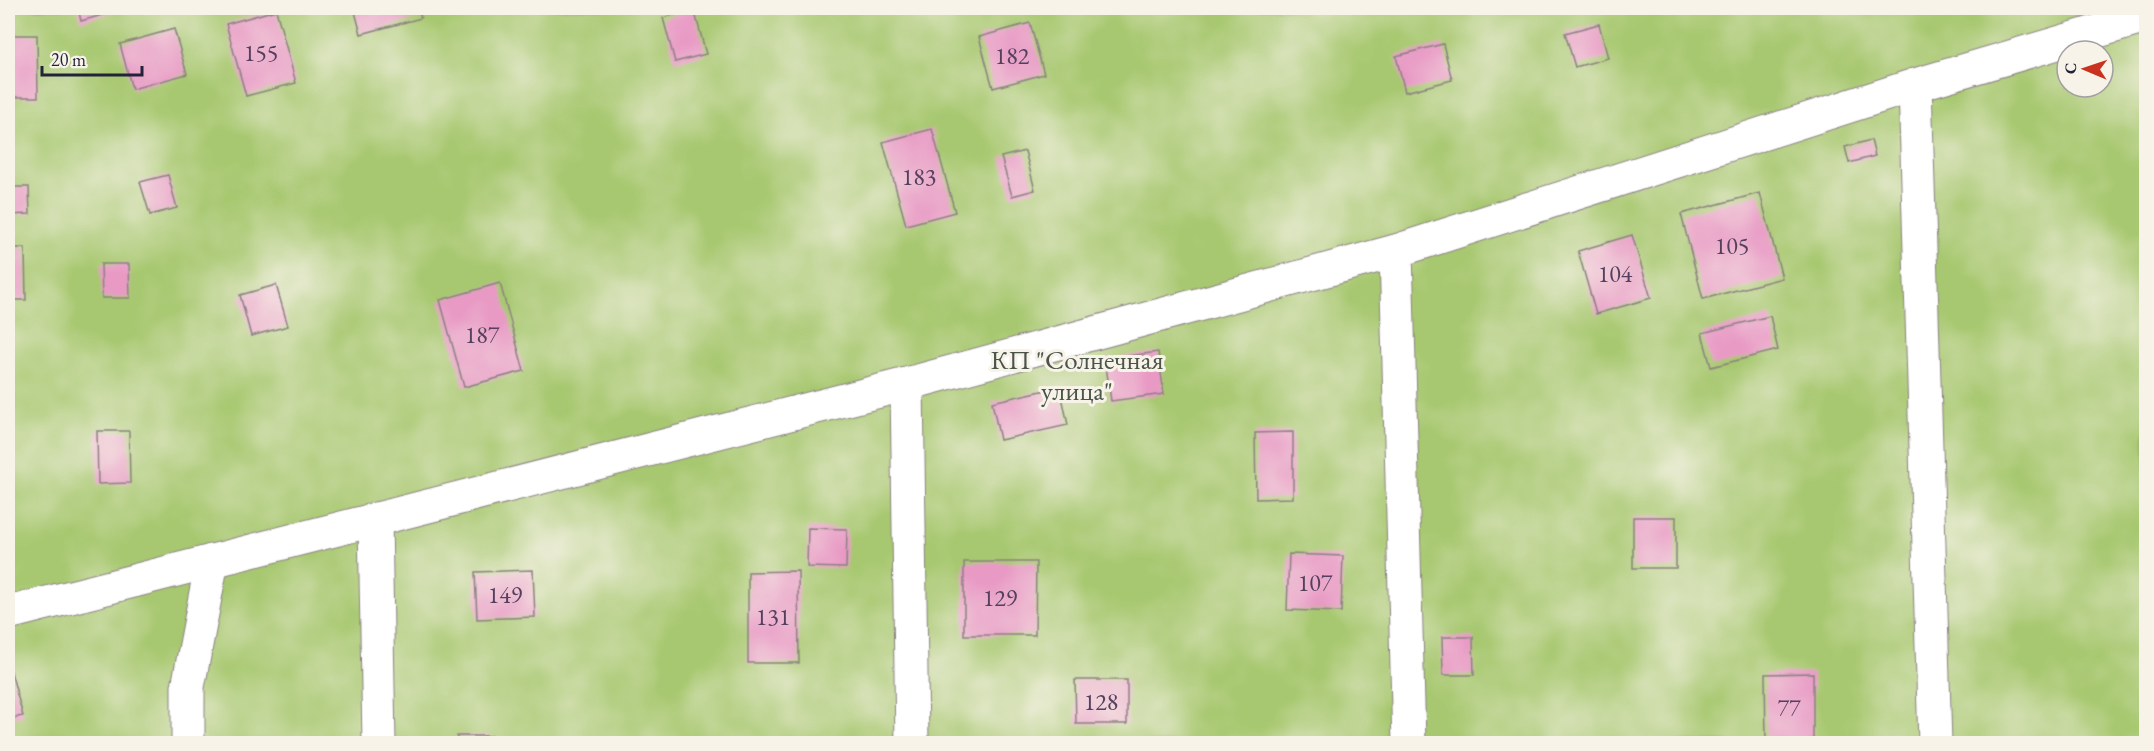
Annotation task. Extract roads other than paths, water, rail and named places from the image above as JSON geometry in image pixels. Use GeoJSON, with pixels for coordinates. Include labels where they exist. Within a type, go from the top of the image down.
{"type":"FeatureCollection","features":[{"type":"Feature","properties":{"kind":"street"},"geometry":{"type":"LineString","coordinates":[[8,612],[907,384],[1396,251],[1915,85],[2146,17]]}},
{"type":"Feature","properties":{"kind":"street"},"geometry":{"type":"LineString","coordinates":[[1915,85],[1935,744]]}},
{"type":"Feature","properties":{"kind":"street"},"geometry":{"type":"LineString","coordinates":[[1396,251],[1409,744]]}},
{"type":"Feature","properties":{"kind":"street"},"geometry":{"type":"LineString","coordinates":[[907,384],[912,744]]}},
{"type":"Feature","properties":{"kind":"street"},"geometry":{"type":"LineString","coordinates":[[375,519],[379,744]]}},
{"type":"Feature","properties":{"kind":"street"},"geometry":{"type":"LineString","coordinates":[[188,744],[188,687],[212,561]]}},
{"type":"Feature","properties":{"kind":"park label","name":"КП \"Солнечная улица\""},"geometry":{"type":"Point","coordinates":[1077,376]}}]}
